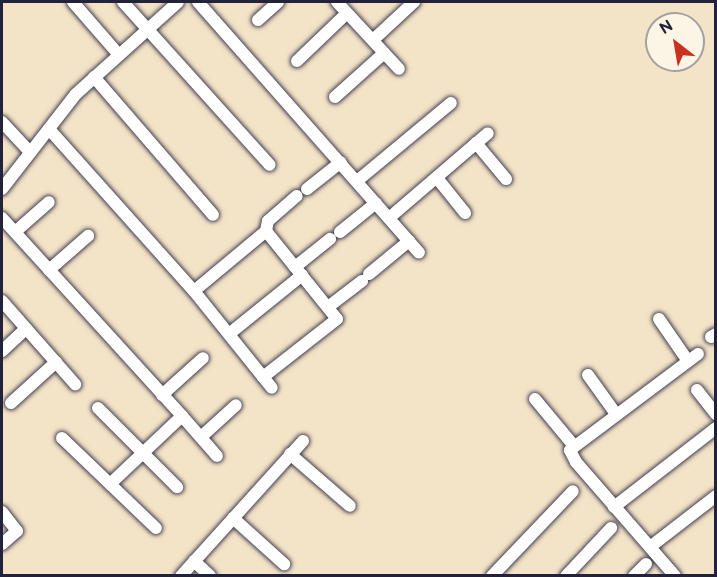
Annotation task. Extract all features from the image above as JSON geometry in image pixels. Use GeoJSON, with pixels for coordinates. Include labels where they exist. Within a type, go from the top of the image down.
{"type":"FeatureCollection","features":[{"type":"Feature","properties":{"kind":"street"},"geometry":{"type":"LineString","coordinates":[[73,2],[119,55]]}},
{"type":"Feature","properties":{"kind":"street"},"geometry":{"type":"LineString","coordinates":[[123,2],[270,165]]}},
{"type":"Feature","properties":{"kind":"street"},"geometry":{"type":"LineString","coordinates":[[2,189],[48,129],[94,77],[178,2]]}},
{"type":"Feature","properties":{"kind":"street"},"geometry":{"type":"LineString","coordinates":[[198,2],[419,253]]}},
{"type":"Feature","properties":{"kind":"street"},"geometry":{"type":"LineString","coordinates":[[258,20],[278,2]]}},
{"type":"Feature","properties":{"kind":"street"},"geometry":{"type":"LineString","coordinates":[[337,2],[399,69]]}},
{"type":"Feature","properties":{"kind":"street"},"geometry":{"type":"LineString","coordinates":[[373,40],[414,2]]}},
{"type":"Feature","properties":{"kind":"street"},"geometry":{"type":"LineString","coordinates":[[297,61],[347,13]]}},
{"type":"Feature","properties":{"kind":"street"},"geometry":{"type":"LineString","coordinates":[[335,97],[384,52]]}},
{"type":"Feature","properties":{"kind":"street"},"geometry":{"type":"LineString","coordinates":[[94,77],[213,215]]}},
{"type":"Feature","properties":{"kind":"street"},"geometry":{"type":"LineString","coordinates":[[357,181],[451,103]]}},
{"type":"Feature","properties":{"kind":"street"},"geometry":{"type":"LineString","coordinates":[[2,122],[30,152]]}},
{"type":"Feature","properties":{"kind":"street"},"geometry":{"type":"LineString","coordinates":[[48,129],[194,291],[272,388]]}},
{"type":"Feature","properties":{"kind":"street"},"geometry":{"type":"LineString","coordinates":[[389,218],[488,133]]}},
{"type":"Feature","properties":{"kind":"street"},"geometry":{"type":"LineString","coordinates":[[476,143],[506,179]]}},
{"type":"Feature","properties":{"kind":"street"},"geometry":{"type":"LineString","coordinates":[[194,291],[266,231],[268,221],[341,162]]}},
{"type":"Feature","properties":{"kind":"street"},"geometry":{"type":"LineString","coordinates":[[437,177],[465,213]]}},
{"type":"Feature","properties":{"kind":"street"},"geometry":{"type":"LineString","coordinates":[[15,232],[49,202]]}},
{"type":"Feature","properties":{"kind":"street"},"geometry":{"type":"LineString","coordinates":[[229,334],[335,236],[376,202]]}},
{"type":"Feature","properties":{"kind":"street"},"geometry":{"type":"LineString","coordinates":[[2,218],[217,456]]}},
{"type":"Feature","properties":{"kind":"street"},"geometry":{"type":"LineString","coordinates":[[263,377],[337,319],[266,231]]}},
{"type":"Feature","properties":{"kind":"street"},"geometry":{"type":"LineString","coordinates":[[49,270],[88,236]]}},
{"type":"Feature","properties":{"kind":"street"},"geometry":{"type":"LineString","coordinates":[[328,307],[409,241]]}},
{"type":"Feature","properties":{"kind":"street"},"geometry":{"type":"LineString","coordinates":[[2,301],[75,384]]}},
{"type":"Feature","properties":{"kind":"street"},"geometry":{"type":"LineString","coordinates":[[659,320],[693,358],[570,450],[576,462],[675,576]]}},
{"type":"Feature","properties":{"kind":"street"},"geometry":{"type":"LineString","coordinates":[[2,351],[26,329]]}},
{"type":"Feature","properties":{"kind":"street"},"geometry":{"type":"LineString","coordinates":[[162,395],[203,358]]}},
{"type":"Feature","properties":{"kind":"street"},"geometry":{"type":"LineString","coordinates":[[11,403],[56,362]]}},
{"type":"Feature","properties":{"kind":"street"},"geometry":{"type":"LineString","coordinates":[[588,375],[616,414]]}},
{"type":"Feature","properties":{"kind":"street"},"geometry":{"type":"LineString","coordinates":[[697,390],[716,414]]}},
{"type":"Feature","properties":{"kind":"street"},"geometry":{"type":"LineString","coordinates":[[535,399],[573,446]]}},
{"type":"Feature","properties":{"kind":"street"},"geometry":{"type":"LineString","coordinates":[[201,437],[236,405]]}},
{"type":"Feature","properties":{"kind":"street"},"geometry":{"type":"LineString","coordinates":[[98,408],[177,487]]}},
{"type":"Feature","properties":{"kind":"street"},"geometry":{"type":"LineString","coordinates":[[110,484],[182,416]]}},
{"type":"Feature","properties":{"kind":"street"},"geometry":{"type":"LineString","coordinates":[[614,507],[716,428]]}},
{"type":"Feature","properties":{"kind":"street"},"geometry":{"type":"LineString","coordinates":[[62,438],[156,528]]}},
{"type":"Feature","properties":{"kind":"street"},"geometry":{"type":"LineString","coordinates":[[181,576],[303,441]]}},
{"type":"Feature","properties":{"kind":"street"},"geometry":{"type":"LineString","coordinates":[[290,454],[350,507]]}},
{"type":"Feature","properties":{"kind":"street"},"geometry":{"type":"LineString","coordinates":[[492,576],[573,491]]}},
{"type":"Feature","properties":{"kind":"street"},"geometry":{"type":"LineString","coordinates":[[650,547],[716,496]]}},
{"type":"Feature","properties":{"kind":"street"},"geometry":{"type":"LineString","coordinates":[[2,512],[17,531],[2,544]]}},
{"type":"Feature","properties":{"kind":"street"},"geometry":{"type":"LineString","coordinates":[[233,518],[284,564]]}},
{"type":"Feature","properties":{"kind":"street"},"geometry":{"type":"LineString","coordinates":[[566,576],[611,528]]}},
{"type":"Feature","properties":{"kind":"street"},"geometry":{"type":"LineString","coordinates":[[194,561],[210,576]]}},
{"type":"Feature","properties":{"kind":"street"},"geometry":{"type":"LineString","coordinates":[[634,576],[646,564]]}}]}
